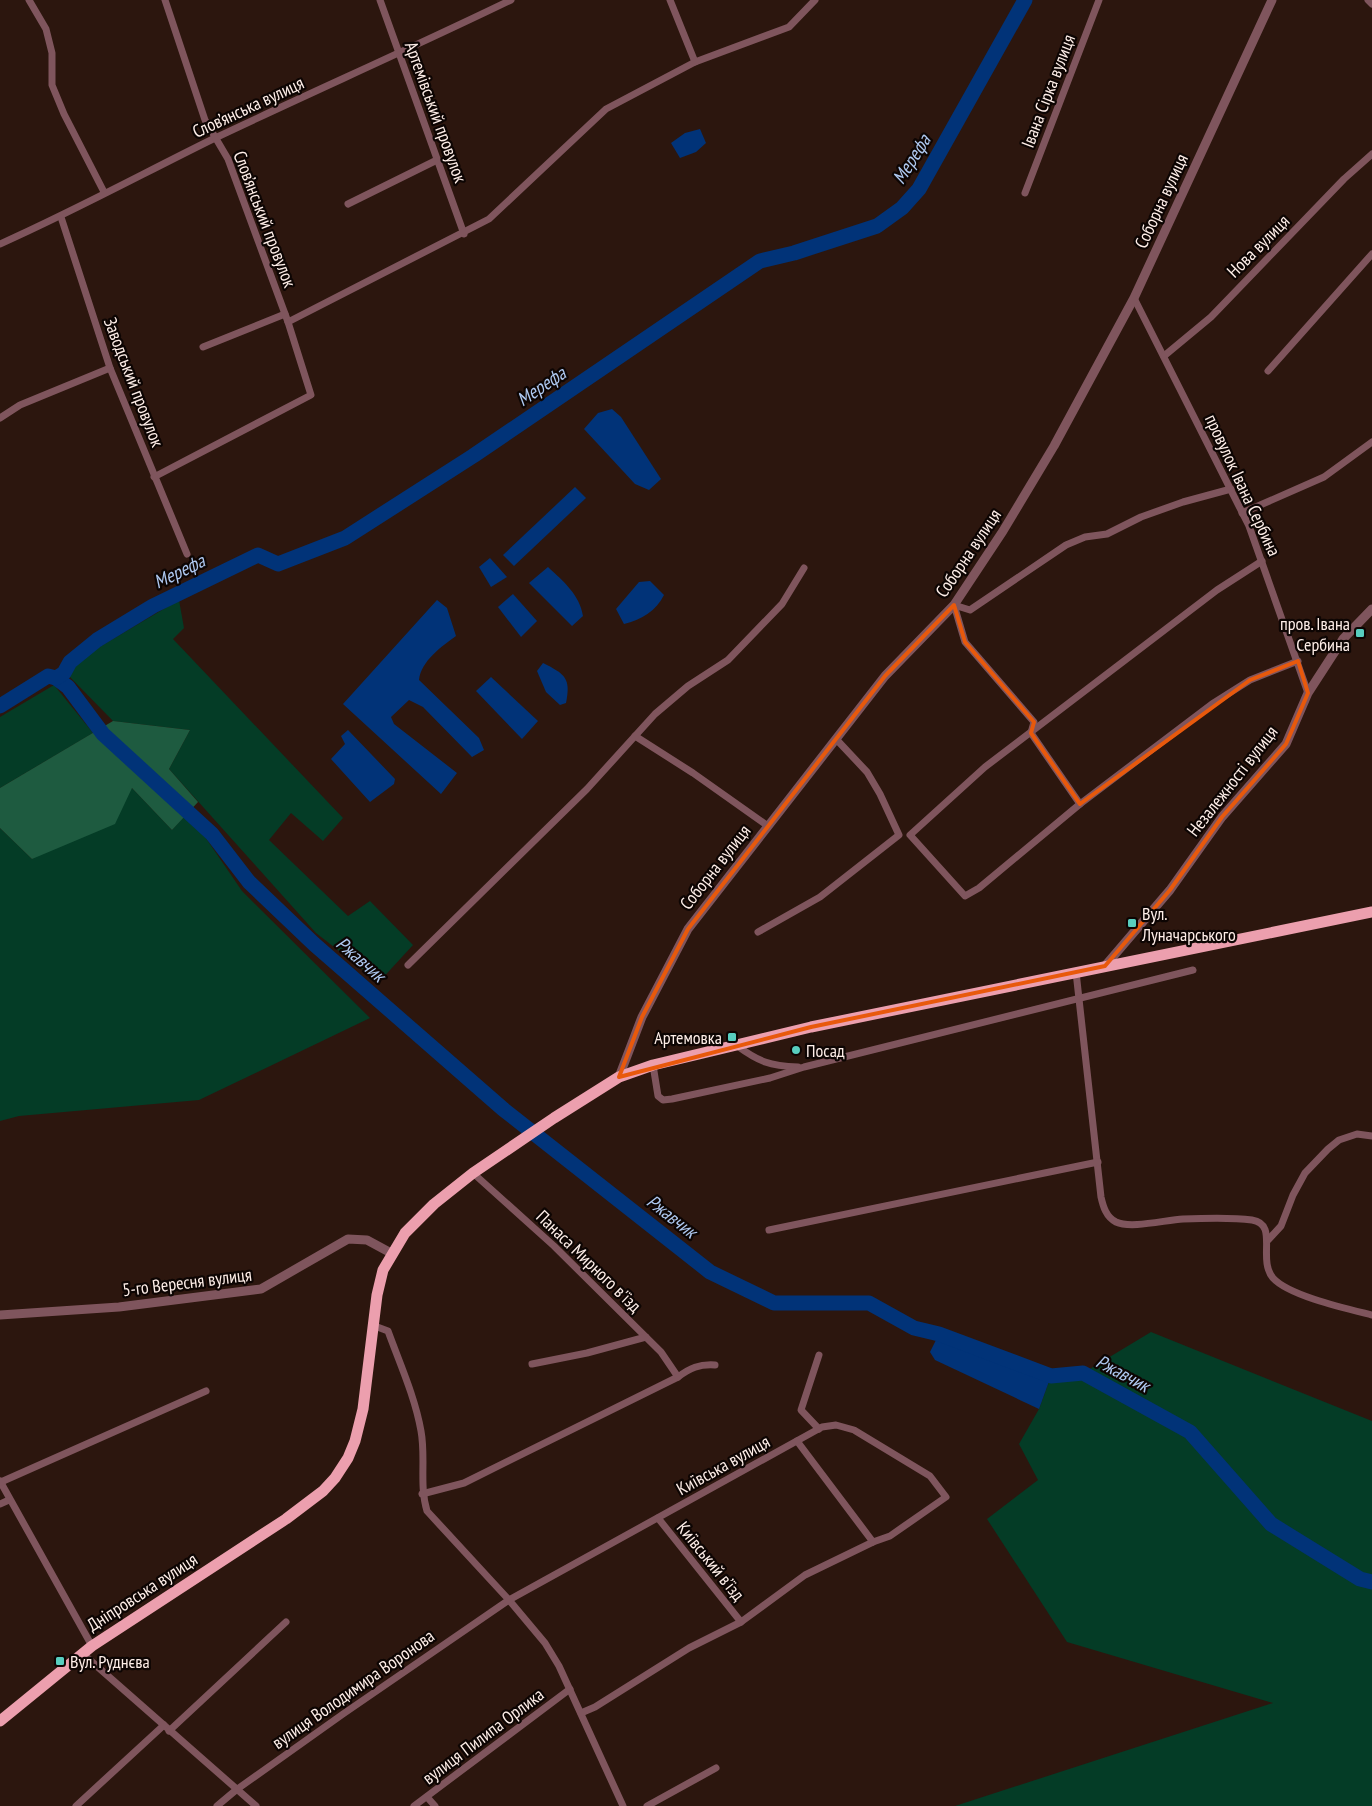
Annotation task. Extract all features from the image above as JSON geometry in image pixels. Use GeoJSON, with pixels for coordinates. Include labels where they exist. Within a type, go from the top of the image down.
{"type":"FeatureCollection","features":[{"type":"Feature","properties":{"kind":"highway","name":"Дніпровська вулиця"},"geometry":{"type":"LineString","coordinates":[[0,1722],[87,1650],[286,1519],[323,1491],[336,1478],[348,1458],[363,1409],[372,1324],[379,1287],[392,1253],[416,1219],[473,1173],[514,1144],[620,1077],[653,1066],[736,1045],[1076,972],[1372,912]]}},
{"type":"Feature","properties":{"kind":"street"},"geometry":{"type":"LineString","coordinates":[[29,0],[46,30],[52,53],[52,85],[64,114],[104,192]]}},
{"type":"Feature","properties":{"kind":"street","name":"Слов’янський провулок"},"geometry":{"type":"LineString","coordinates":[[154,477],[311,395],[288,322],[228,159],[205,120],[165,0]]}},
{"type":"Feature","properties":{"kind":"street","name":"Артемівський провулок"},"geometry":{"type":"LineString","coordinates":[[380,0],[464,234]]}},
{"type":"Feature","properties":{"kind":"street","name":"Слов’янська вулиця"},"geometry":{"type":"LineString","coordinates":[[0,244],[61,217],[104,192],[216,138],[511,0]]}},
{"type":"Feature","properties":{"kind":"street"},"geometry":{"type":"LineString","coordinates":[[670,0],[694,62]]}},
{"type":"Feature","properties":{"kind":"street"},"geometry":{"type":"LineString","coordinates":[[288,322],[464,234],[488,219],[606,109],[694,62],[789,27],[815,0]]}},
{"type":"Feature","properties":{"kind":"street","name":"Івана Сірка вулиця"},"geometry":{"type":"LineString","coordinates":[[1025,193],[1099,0]]}},
{"type":"Feature","properties":{"kind":"street","name":"Соборна вулиця"},"geometry":{"type":"LineString","coordinates":[[620,1077],[642,1017],[688,929],[885,676],[954,605],[1003,531],[1054,446],[1134,298],[1272,0]]}},
{"type":"Feature","properties":{"kind":"street"},"geometry":{"type":"LineString","coordinates":[[1368,0],[1372,4]]}},
{"type":"Feature","properties":{"kind":"street","name":"Нова вулиця"},"geometry":{"type":"LineString","coordinates":[[1164,356],[1212,316],[1344,179],[1372,154]]}},
{"type":"Feature","properties":{"kind":"street"},"geometry":{"type":"LineString","coordinates":[[348,204],[437,160]]}},
{"type":"Feature","properties":{"kind":"street","name":"Заводський провулок"},"geometry":{"type":"LineString","coordinates":[[61,217],[110,368],[154,477],[188,554]]}},
{"type":"Feature","properties":{"kind":"street"},"geometry":{"type":"LineString","coordinates":[[1268,371],[1372,254]]}},
{"type":"Feature","properties":{"kind":"street","name":"провулок Івана Сербина"},"geometry":{"type":"LineString","coordinates":[[1134,298],[1242,513],[1262,561],[1308,693]]}},
{"type":"Feature","properties":{"kind":"street"},"geometry":{"type":"LineString","coordinates":[[203,347],[284,314]]}},
{"type":"Feature","properties":{"kind":"street"},"geometry":{"type":"LineString","coordinates":[[0,418],[20,405],[110,368]]}},
{"type":"Feature","properties":{"kind":"street"},"geometry":{"type":"LineString","coordinates":[[1242,513],[1324,477],[1372,442]]}},
{"type":"Feature","properties":{"kind":"street"},"geometry":{"type":"LineString","coordinates":[[954,605],[970,610],[1066,545],[1085,537],[1107,534],[1141,517],[1183,502],[1231,489]]}},
{"type":"Feature","properties":{"kind":"street"},"geometry":{"type":"LineString","coordinates":[[758,932],[820,897],[899,835],[910,835],[985,767],[1217,590],[1262,561]]}},
{"type":"Feature","properties":{"kind":"street"},"geometry":{"type":"LineString","coordinates":[[408,965],[587,788],[654,714],[688,686],[728,660],[782,604],[804,568]]}},
{"type":"Feature","properties":{"kind":"street"},"geometry":{"type":"LineString","coordinates":[[954,605],[965,642],[1034,722],[1031,733],[1080,804]]}},
{"type":"Feature","properties":{"kind":"street","name":"Незалежності вулиця"},"geometry":{"type":"LineString","coordinates":[[1105,966],[1170,890],[1222,817],[1286,744],[1308,693],[1344,639],[1372,609]]}},
{"type":"Feature","properties":{"kind":"street"},"geometry":{"type":"LineString","coordinates":[[910,835],[965,896],[979,888],[1080,804],[1212,704],[1250,680],[1298,661]]}},
{"type":"Feature","properties":{"kind":"street"},"geometry":{"type":"LineString","coordinates":[[635,736],[693,773],[768,826]]}},
{"type":"Feature","properties":{"kind":"street"},"geometry":{"type":"LineString","coordinates":[[836,739],[867,772],[880,794],[899,835]]}},
{"type":"Feature","properties":{"kind":"street"},"geometry":{"type":"LineString","coordinates":[[653,1066],[658,1096],[662,1100],[770,1078],[804,1067],[1193,970]]}},
{"type":"Feature","properties":{"kind":"street"},"geometry":{"type":"LineString","coordinates":[[1076,972],[1077,998],[1101,1197],[1105,1211],[1114,1221],[1125,1225],[1185,1219],[1250,1220],[1270,1228],[1281,1226]]}},
{"type":"Feature","properties":{"kind":"street"},"geometry":{"type":"LineString","coordinates":[[736,1045],[752,1057],[772,1066],[804,1067]]}},
{"type":"Feature","properties":{"kind":"street"},"geometry":{"type":"LineString","coordinates":[[1268,1240],[1281,1226],[1293,1195],[1305,1173],[1339,1140],[1357,1134],[1372,1136]]}},
{"type":"Feature","properties":{"kind":"street"},"geometry":{"type":"LineString","coordinates":[[768,1230],[1098,1162]]}},
{"type":"Feature","properties":{"kind":"street","name":"Панаса Мирного в'їзд"},"geometry":{"type":"LineString","coordinates":[[473,1173],[554,1246],[646,1337],[661,1352],[678,1377]]}},
{"type":"Feature","properties":{"kind":"street"},"geometry":{"type":"LineString","coordinates":[[1263,1226],[1268,1240],[1265,1259],[1270,1272],[1278,1282],[1331,1305],[1372,1316]]}},
{"type":"Feature","properties":{"kind":"street","name":"5-го Вересня вулиця"},"geometry":{"type":"LineString","coordinates":[[0,1315],[120,1307],[261,1289],[348,1239],[367,1240],[392,1253]]}},
{"type":"Feature","properties":{"kind":"street"},"geometry":{"type":"LineString","coordinates":[[372,1324],[388,1331],[415,1406],[422,1432],[424,1464],[422,1494],[427,1511],[509,1600],[545,1643],[570,1689],[623,1806]]}},
{"type":"Feature","properties":{"kind":"street"},"geometry":{"type":"LineString","coordinates":[[532,1364],[587,1353],[646,1337]]}},
{"type":"Feature","properties":{"kind":"street"},"geometry":{"type":"LineString","coordinates":[[819,1355],[801,1410],[819,1429]]}},
{"type":"Feature","properties":{"kind":"street"},"geometry":{"type":"LineString","coordinates":[[422,1494],[464,1483],[678,1377],[688,1369],[702,1364],[714,1365]]}},
{"type":"Feature","properties":{"kind":"street"},"geometry":{"type":"LineString","coordinates":[[206,1391],[0,1481],[87,1650],[167,1728],[256,1806]]}},
{"type":"Feature","properties":{"kind":"street","name":"Київська вулиця"},"geometry":{"type":"LineString","coordinates":[[509,1600],[819,1429],[836,1425],[854,1430],[930,1476],[946,1497],[890,1536],[873,1542]]}},
{"type":"Feature","properties":{"kind":"street"},"geometry":{"type":"LineString","coordinates":[[581,1713],[595,1707],[689,1648],[741,1622],[805,1575],[873,1542],[796,1442]]}},
{"type":"Feature","properties":{"kind":"street"},"geometry":{"type":"LineString","coordinates":[[0,1504],[9,1500]]}},
{"type":"Feature","properties":{"kind":"street","name":"Київський в’їзд"},"geometry":{"type":"LineString","coordinates":[[658,1518],[741,1622]]}},
{"type":"Feature","properties":{"kind":"street","name":"вулиця Володимира Воронова"},"geometry":{"type":"LineString","coordinates":[[217,1806],[236,1790],[509,1600]]}},
{"type":"Feature","properties":{"kind":"street"},"geometry":{"type":"LineString","coordinates":[[76,1806],[286,1622]]}},
{"type":"Feature","properties":{"kind":"street","name":"вулиця Пилипа Орлика"},"geometry":{"type":"LineString","coordinates":[[414,1806],[570,1689]]}},
{"type":"Feature","properties":{"kind":"street"},"geometry":{"type":"LineString","coordinates":[[646,1806],[716,1768]]}},
{"type":"Feature","properties":{"kind":"street"},"geometry":{"type":"LineString","coordinates":[[427,1797],[435,1806]]}},
{"type":"Feature","properties":{"kind":"highlighted area"},"geometry":{"type":"Polygon","coordinates":[[[954,605],[965,642],[1034,722],[1031,733],[1080,804],[1250,680],[1298,661],[1308,693],[1286,744],[1222,817],[1170,890],[1105,966],[811,1027],[619,1077],[642,1017],[688,929],[885,676],[954,605]]]}},
{"type":"Feature","properties":{"kind":"green space"},"geometry":{"type":"Polygon","coordinates":[[[179,600],[184,628],[173,639],[343,818],[323,841],[291,813],[269,840],[348,916],[370,901],[413,945],[379,982],[316,933],[169,769],[190,730],[113,721],[69,676],[74,662],[179,600]]]}},
{"type":"Feature","properties":{"kind":"green space"},"geometry":{"type":"Polygon","coordinates":[[[54,685],[93,733],[0,788],[0,717],[54,685]]]}},
{"type":"Feature","properties":{"kind":"green space"},"geometry":{"type":"Polygon","coordinates":[[[113,721],[190,730],[169,769],[198,802],[172,830],[132,788],[115,824],[32,859],[0,828],[0,788],[113,721]]]}},
{"type":"Feature","properties":{"kind":"green space"},"geometry":{"type":"Polygon","coordinates":[[[132,788],[172,830],[188,812],[242,891],[370,1018],[199,1100],[19,1116],[0,1121],[0,828],[32,859],[132,788]]]}},
{"type":"Feature","properties":{"kind":"green space"},"geometry":{"type":"Polygon","coordinates":[[[1151,1332],[1372,1421],[1372,1806],[955,1806],[1273,1703],[1067,1642],[987,1519],[1038,1480],[1019,1444],[1039,1409],[1051,1376],[1083,1373],[1151,1332]]]}},
{"type":"Feature","properties":{"kind":"water"},"geometry":{"type":"Polygon","coordinates":[[[700,129],[706,143],[696,152],[680,158],[671,143],[685,133],[700,129]]]}},
{"type":"Feature","properties":{"kind":"water"},"geometry":{"type":"Polygon","coordinates":[[[612,409],[621,417],[661,479],[649,490],[635,484],[584,429],[598,413],[612,409]]]}},
{"type":"Feature","properties":{"kind":"water"},"geometry":{"type":"Polygon","coordinates":[[[575,487],[586,498],[514,566],[503,555],[575,487]]]}},
{"type":"Feature","properties":{"kind":"water"},"geometry":{"type":"Polygon","coordinates":[[[490,558],[507,577],[491,587],[479,567],[490,558]]]}},
{"type":"Feature","properties":{"kind":"water"},"geometry":{"type":"Polygon","coordinates":[[[548,567],[575,595],[581,608],[583,616],[572,626],[529,583],[548,567]]]}},
{"type":"Feature","properties":{"kind":"water"},"geometry":{"type":"Polygon","coordinates":[[[650,581],[664,595],[661,601],[647,614],[624,624],[616,609],[639,582],[650,581]]]}},
{"type":"Feature","properties":{"kind":"water"},"geometry":{"type":"Polygon","coordinates":[[[513,594],[537,621],[521,637],[498,607],[513,594]]]}},
{"type":"Feature","properties":{"kind":"water"},"geometry":{"type":"Polygon","coordinates":[[[437,600],[447,608],[456,636],[428,660],[419,680],[479,738],[484,750],[472,757],[423,707],[409,700],[391,717],[394,724],[457,773],[441,794],[343,704],[437,600]]]}},
{"type":"Feature","properties":{"kind":"water"},"geometry":{"type":"Polygon","coordinates":[[[543,663],[557,670],[565,678],[568,688],[566,703],[560,705],[546,692],[537,671],[543,663]]]}},
{"type":"Feature","properties":{"kind":"water"},"geometry":{"type":"Polygon","coordinates":[[[491,677],[538,721],[522,739],[476,691],[491,677]]]}},
{"type":"Feature","properties":{"kind":"water"},"geometry":{"type":"Polygon","coordinates":[[[348,730],[395,779],[394,784],[370,802],[331,759],[345,744],[341,736],[348,730]]]}},
{"type":"Feature","properties":{"kind":"water"},"geometry":{"type":"Polygon","coordinates":[[[939,1334],[1051,1376],[1039,1409],[935,1360],[930,1352],[939,1334]]]}},
{"type":"Feature","properties":{"kind":"waterway","name":"Мерефа"},"geometry":{"type":"LineString","coordinates":[[0,706],[48,676],[56,678],[64,673],[70,662],[97,640],[153,606],[258,555],[278,564],[345,538],[473,456],[760,261],[794,253],[877,226],[902,208],[919,189],[1025,0]]}},
{"type":"Feature","properties":{"kind":"waterway","name":"Ржавчик"},"geometry":{"type":"LineString","coordinates":[[56,678],[68,687],[103,734],[212,834],[249,882],[314,944],[503,1109],[710,1272],[774,1303],[869,1303],[914,1328],[939,1334],[1051,1376],[1083,1373],[1190,1432],[1271,1524],[1360,1579],[1372,1582]]}},
{"type":"Feature","properties":{"kind":"place","name":"пров. Івана Сербина"},"geometry":{"type":"Point","coordinates":[1360,633]}},
{"type":"Feature","properties":{"kind":"place","name":"Вул. Луначарського"},"geometry":{"type":"Point","coordinates":[1132,923]}},
{"type":"Feature","properties":{"kind":"place","name":"Артемовка"},"geometry":{"type":"Point","coordinates":[732,1037]}},
{"type":"Feature","properties":{"kind":"place","name":"Посад"},"geometry":{"type":"Point","coordinates":[796,1050]}},
{"type":"Feature","properties":{"kind":"place","name":"Вул. Руднєва"},"geometry":{"type":"Point","coordinates":[60,1661]}}]}
